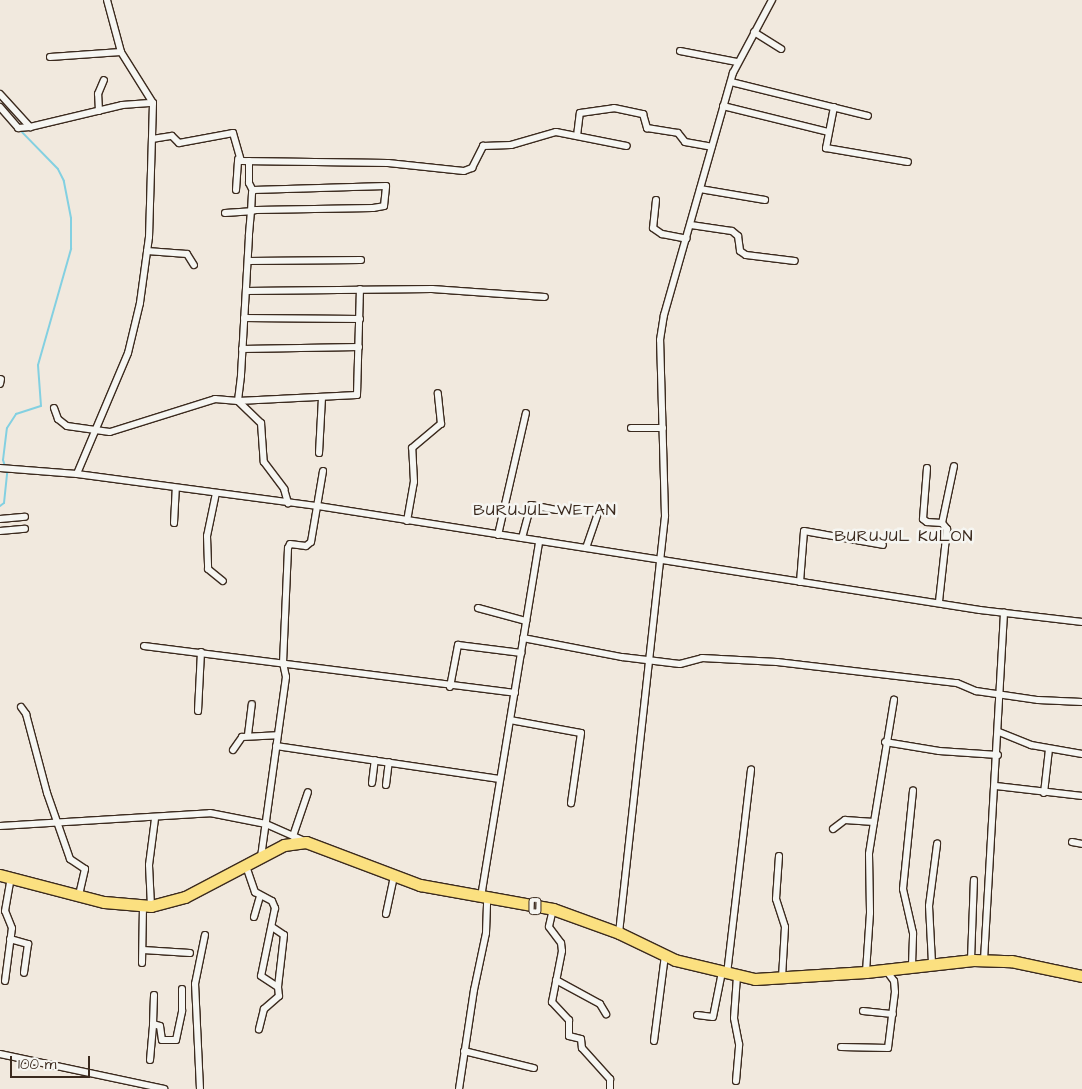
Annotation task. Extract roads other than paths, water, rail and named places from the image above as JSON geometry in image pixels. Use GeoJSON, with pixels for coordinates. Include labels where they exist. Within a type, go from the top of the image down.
{"type":"FeatureCollection","features":[{"type":"Feature","properties":{"kind":"highway","name":"11"},"geometry":{"type":"LineString","coordinates":[[306,842],[426,886],[553,909],[619,933],[664,954],[729,974],[755,979],[866,972],[912,965],[971,960],[1011,961],[1082,976]]}},
{"type":"Feature","properties":{"kind":"highway"},"geometry":{"type":"LineString","coordinates":[[6,877],[80,896],[147,906],[185,897],[284,845],[306,842]]}},
{"type":"Feature","properties":{"kind":"street"},"geometry":{"type":"LineString","coordinates":[[77,474],[128,353],[147,251],[153,103],[120,52],[107,0]]}},
{"type":"Feature","properties":{"kind":"street"},"geometry":{"type":"LineString","coordinates":[[619,933],[665,516],[660,340],[700,189],[737,62],[772,0]]}},
{"type":"Feature","properties":{"kind":"street"},"geometry":{"type":"LineString","coordinates":[[754,32],[781,49]]}},
{"type":"Feature","properties":{"kind":"street"},"geometry":{"type":"LineString","coordinates":[[680,51],[737,62]]}},
{"type":"Feature","properties":{"kind":"street"},"geometry":{"type":"LineString","coordinates":[[50,57],[120,52]]}},
{"type":"Feature","properties":{"kind":"street"},"geometry":{"type":"LineString","coordinates":[[99,111],[98,94],[104,80]]}},
{"type":"Feature","properties":{"kind":"street"},"geometry":{"type":"LineString","coordinates":[[731,82],[868,116]]}},
{"type":"Feature","properties":{"kind":"street"},"geometry":{"type":"LineString","coordinates":[[0,94],[26,128]]}},
{"type":"Feature","properties":{"kind":"street"},"geometry":{"type":"LineString","coordinates":[[26,128],[122,105],[153,103]]}},
{"type":"Feature","properties":{"kind":"street"},"geometry":{"type":"LineString","coordinates":[[723,106],[828,132]]}},
{"type":"Feature","properties":{"kind":"street"},"geometry":{"type":"LineString","coordinates":[[0,107],[26,128]]}},
{"type":"Feature","properties":{"kind":"street"},"geometry":{"type":"LineString","coordinates":[[834,107],[826,148],[908,162]]}},
{"type":"Feature","properties":{"kind":"street"},"geometry":{"type":"LineString","coordinates":[[577,136],[581,112],[622,109],[644,115],[647,128],[678,134],[684,142],[712,147]]}},
{"type":"Feature","properties":{"kind":"street"},"geometry":{"type":"LineString","coordinates":[[238,159],[249,161],[381,163],[464,171],[472,168],[483,146],[511,145],[556,132],[627,146]]}},
{"type":"Feature","properties":{"kind":"street"},"geometry":{"type":"LineString","coordinates":[[152,139],[172,136],[180,143],[234,134],[238,159],[236,190]]}},
{"type":"Feature","properties":{"kind":"street"},"geometry":{"type":"LineString","coordinates":[[238,401],[253,191],[249,183],[249,161]]}},
{"type":"Feature","properties":{"kind":"street"},"geometry":{"type":"LineString","coordinates":[[225,213],[373,208],[384,206],[386,199],[386,186],[258,188],[253,191]]}},
{"type":"Feature","properties":{"kind":"street"},"geometry":{"type":"LineString","coordinates":[[700,189],[765,200]]}},
{"type":"Feature","properties":{"kind":"street"},"geometry":{"type":"LineString","coordinates":[[656,200],[653,228],[662,234],[687,238]]}},
{"type":"Feature","properties":{"kind":"street"},"geometry":{"type":"LineString","coordinates":[[691,225],[732,231],[738,236],[740,251],[746,255],[795,260]]}},
{"type":"Feature","properties":{"kind":"street"},"geometry":{"type":"LineString","coordinates":[[147,251],[187,254],[194,265]]}},
{"type":"Feature","properties":{"kind":"street"},"geometry":{"type":"LineString","coordinates":[[248,261],[361,260]]}},
{"type":"Feature","properties":{"kind":"street"},"geometry":{"type":"LineString","coordinates":[[246,291],[360,288],[432,289],[545,297]]}},
{"type":"Feature","properties":{"kind":"street"},"geometry":{"type":"LineString","coordinates":[[54,408],[58,419],[65,425],[95,431],[120,431],[160,414],[215,399],[238,401],[357,395],[360,288]]}},
{"type":"Feature","properties":{"kind":"street"},"geometry":{"type":"LineString","coordinates":[[244,318],[360,319]]}},
{"type":"Feature","properties":{"kind":"street"},"geometry":{"type":"LineString","coordinates":[[242,349],[358,347]]}},
{"type":"Feature","properties":{"kind":"street"},"geometry":{"type":"LineString","coordinates":[[407,521],[414,482],[412,448],[441,424],[438,393]]}},
{"type":"Feature","properties":{"kind":"street"},"geometry":{"type":"LineString","coordinates":[[318,453],[322,397]]}},
{"type":"Feature","properties":{"kind":"street"},"geometry":{"type":"LineString","coordinates":[[238,401],[261,423],[264,462],[284,489],[288,503]]}},
{"type":"Feature","properties":{"kind":"street"},"geometry":{"type":"LineString","coordinates":[[498,535],[526,413]]}},
{"type":"Feature","properties":{"kind":"street"},"geometry":{"type":"LineString","coordinates":[[631,428],[663,428]]}},
{"type":"Feature","properties":{"kind":"street"},"geometry":{"type":"LineString","coordinates":[[942,523],[954,466]]}},
{"type":"Feature","properties":{"kind":"street"},"geometry":{"type":"LineString","coordinates":[[0,468],[11,467],[77,474],[318,506],[1004,613],[1082,622]]}},
{"type":"Feature","properties":{"kind":"street"},"geometry":{"type":"LineString","coordinates":[[927,468],[923,519],[927,522],[942,523],[947,529],[939,602]]}},
{"type":"Feature","properties":{"kind":"street"},"geometry":{"type":"LineString","coordinates":[[261,857],[286,677],[283,663],[288,548],[290,544],[306,546],[311,542],[323,471]]}},
{"type":"Feature","properties":{"kind":"street"},"geometry":{"type":"LineString","coordinates":[[174,523],[176,488]]}},
{"type":"Feature","properties":{"kind":"street"},"geometry":{"type":"LineString","coordinates":[[216,493],[208,536],[208,569],[223,581]]}},
{"type":"Feature","properties":{"kind":"street"},"geometry":{"type":"LineString","coordinates":[[522,538],[531,505],[557,510]]}},
{"type":"Feature","properties":{"kind":"street"},"geometry":{"type":"LineString","coordinates":[[586,548],[599,511]]}},
{"type":"Feature","properties":{"kind":"street"},"geometry":{"type":"LineString","coordinates":[[0,519],[25,517]]}},
{"type":"Feature","properties":{"kind":"street"},"geometry":{"type":"LineString","coordinates":[[0,531],[25,530]]}},
{"type":"Feature","properties":{"kind":"street"},"geometry":{"type":"LineString","coordinates":[[800,582],[804,531],[883,545]]}},
{"type":"Feature","properties":{"kind":"street"},"geometry":{"type":"LineString","coordinates":[[459,1089],[464,1051],[486,934],[484,897],[500,779],[539,541]]}},
{"type":"Feature","properties":{"kind":"street"},"geometry":{"type":"LineString","coordinates":[[478,608],[526,621]]}},
{"type":"Feature","properties":{"kind":"street"},"geometry":{"type":"LineString","coordinates":[[984,960],[998,755],[1004,613]]}},
{"type":"Feature","properties":{"kind":"street"},"geometry":{"type":"LineString","coordinates":[[523,638],[649,661],[680,664],[702,658],[777,662],[957,683],[1001,694],[1082,702]]}},
{"type":"Feature","properties":{"kind":"street"},"geometry":{"type":"LineString","coordinates":[[450,687],[458,645],[521,653]]}},
{"type":"Feature","properties":{"kind":"street"},"geometry":{"type":"LineString","coordinates":[[144,646],[283,663],[450,687],[515,693]]}},
{"type":"Feature","properties":{"kind":"street"},"geometry":{"type":"LineString","coordinates":[[198,711],[200,652]]}},
{"type":"Feature","properties":{"kind":"street"},"geometry":{"type":"LineString","coordinates":[[866,972],[870,913],[869,854],[885,742],[894,700]]}},
{"type":"Feature","properties":{"kind":"street"},"geometry":{"type":"LineString","coordinates":[[248,736],[252,704]]}},
{"type":"Feature","properties":{"kind":"street"},"geometry":{"type":"LineString","coordinates":[[21,707],[26,714],[46,793],[70,859],[85,869],[80,896]]}},
{"type":"Feature","properties":{"kind":"street"},"geometry":{"type":"LineString","coordinates":[[510,720],[581,733],[571,803]]}},
{"type":"Feature","properties":{"kind":"street"},"geometry":{"type":"LineString","coordinates":[[999,732],[1031,746],[1082,754]]}},
{"type":"Feature","properties":{"kind":"street"},"geometry":{"type":"LineString","coordinates":[[233,750],[239,740],[248,736],[277,735]]}},
{"type":"Feature","properties":{"kind":"street"},"geometry":{"type":"LineString","coordinates":[[885,742],[939,752],[998,755]]}},
{"type":"Feature","properties":{"kind":"street"},"geometry":{"type":"LineString","coordinates":[[276,746],[500,779]]}},
{"type":"Feature","properties":{"kind":"street"},"geometry":{"type":"LineString","coordinates":[[1044,793],[1048,749]]}},
{"type":"Feature","properties":{"kind":"street"},"geometry":{"type":"LineString","coordinates":[[372,783],[375,760]]}},
{"type":"Feature","properties":{"kind":"street"},"geometry":{"type":"LineString","coordinates":[[386,785],[389,762]]}},
{"type":"Feature","properties":{"kind":"street"},"geometry":{"type":"LineString","coordinates":[[736,1081],[739,1044],[729,974],[751,769]]}},
{"type":"Feature","properties":{"kind":"street"},"geometry":{"type":"LineString","coordinates":[[996,786],[1082,796]]}},
{"type":"Feature","properties":{"kind":"street"},"geometry":{"type":"LineString","coordinates":[[912,965],[913,933],[903,889],[913,791]]}},
{"type":"Feature","properties":{"kind":"street"},"geometry":{"type":"LineString","coordinates":[[293,836],[308,792]]}},
{"type":"Feature","properties":{"kind":"street"},"geometry":{"type":"LineString","coordinates":[[0,826],[155,819],[210,813],[266,824],[306,842]]}},
{"type":"Feature","properties":{"kind":"street"},"geometry":{"type":"LineString","coordinates":[[142,963],[149,865],[155,819]]}},
{"type":"Feature","properties":{"kind":"street"},"geometry":{"type":"LineString","coordinates":[[833,829],[845,820],[874,822]]}},
{"type":"Feature","properties":{"kind":"street"},"geometry":{"type":"LineString","coordinates":[[1072,842],[1082,844]]}},
{"type":"Feature","properties":{"kind":"street"},"geometry":{"type":"LineString","coordinates":[[932,963],[929,906],[937,844]]}},
{"type":"Feature","properties":{"kind":"street"},"geometry":{"type":"LineString","coordinates":[[779,856],[776,899],[785,927],[782,977]]}},
{"type":"Feature","properties":{"kind":"street"},"geometry":{"type":"LineString","coordinates":[[246,866],[252,886],[260,896],[274,905],[272,927],[261,976],[278,987]]}},
{"type":"Feature","properties":{"kind":"street"},"geometry":{"type":"LineString","coordinates":[[386,914],[394,875]]}},
{"type":"Feature","properties":{"kind":"street"},"geometry":{"type":"LineString","coordinates":[[5,981],[12,926],[5,911],[6,877]]}},
{"type":"Feature","properties":{"kind":"street"},"geometry":{"type":"LineString","coordinates":[[971,960],[974,880]]}},
{"type":"Feature","properties":{"kind":"street"},"geometry":{"type":"LineString","coordinates":[[254,917],[260,896]]}},
{"type":"Feature","properties":{"kind":"street"},"geometry":{"type":"LineString","coordinates":[[553,909],[549,927],[562,943],[562,951],[552,998],[556,1008],[569,1020],[568,1035],[582,1040],[582,1048],[610,1078],[610,1089]]}},
{"type":"Feature","properties":{"kind":"street"},"geometry":{"type":"LineString","coordinates":[[259,1029],[264,1009],[277,999],[284,935],[272,927]]}},
{"type":"Feature","properties":{"kind":"street"},"geometry":{"type":"LineString","coordinates":[[200,1089],[195,984],[204,935]]}},
{"type":"Feature","properties":{"kind":"street"},"geometry":{"type":"LineString","coordinates":[[10,939],[28,944],[24,973]]}},
{"type":"Feature","properties":{"kind":"street"},"geometry":{"type":"LineString","coordinates":[[143,950],[190,953]]}},
{"type":"Feature","properties":{"kind":"street"},"geometry":{"type":"LineString","coordinates":[[654,1041],[664,954]]}},
{"type":"Feature","properties":{"kind":"street"},"geometry":{"type":"LineString","coordinates":[[841,1047],[888,1048],[893,1014],[894,982],[886,970]]}},
{"type":"Feature","properties":{"kind":"street"},"geometry":{"type":"LineString","coordinates":[[697,1015],[713,1017],[729,974]]}},
{"type":"Feature","properties":{"kind":"street"},"geometry":{"type":"LineString","coordinates":[[556,980],[600,1004],[606,1014]]}},
{"type":"Feature","properties":{"kind":"street"},"geometry":{"type":"LineString","coordinates":[[153,1024],[160,1026],[162,1040],[174,1042],[182,1011],[182,990]]}},
{"type":"Feature","properties":{"kind":"street"},"geometry":{"type":"LineString","coordinates":[[150,1060],[154,995]]}},
{"type":"Feature","properties":{"kind":"street"},"geometry":{"type":"LineString","coordinates":[[863,1010],[893,1014]]}},
{"type":"Feature","properties":{"kind":"street"},"geometry":{"type":"LineString","coordinates":[[182,1011],[196,1012]]}},
{"type":"Feature","properties":{"kind":"street"},"geometry":{"type":"LineString","coordinates":[[464,1051],[534,1068]]}},
{"type":"Feature","properties":{"kind":"street"},"geometry":{"type":"LineString","coordinates":[[0,1054],[164,1089]]}},
{"type":"Feature","properties":{"kind":"waterway"},"geometry":{"type":"LineString","coordinates":[[0,506],[4,503],[7,473],[3,460],[7,428],[16,414],[41,406],[38,365],[71,249],[71,218],[64,181],[58,169],[20,130]]}},
{"type":"Feature","properties":{"kind":"district","name":"BURUJUL WETAN"},"geometry":{"type":"Point","coordinates":[545,510]}},
{"type":"Feature","properties":{"kind":"district","name":"BURUJUL KULON"},"geometry":{"type":"Point","coordinates":[904,536]}}]}
